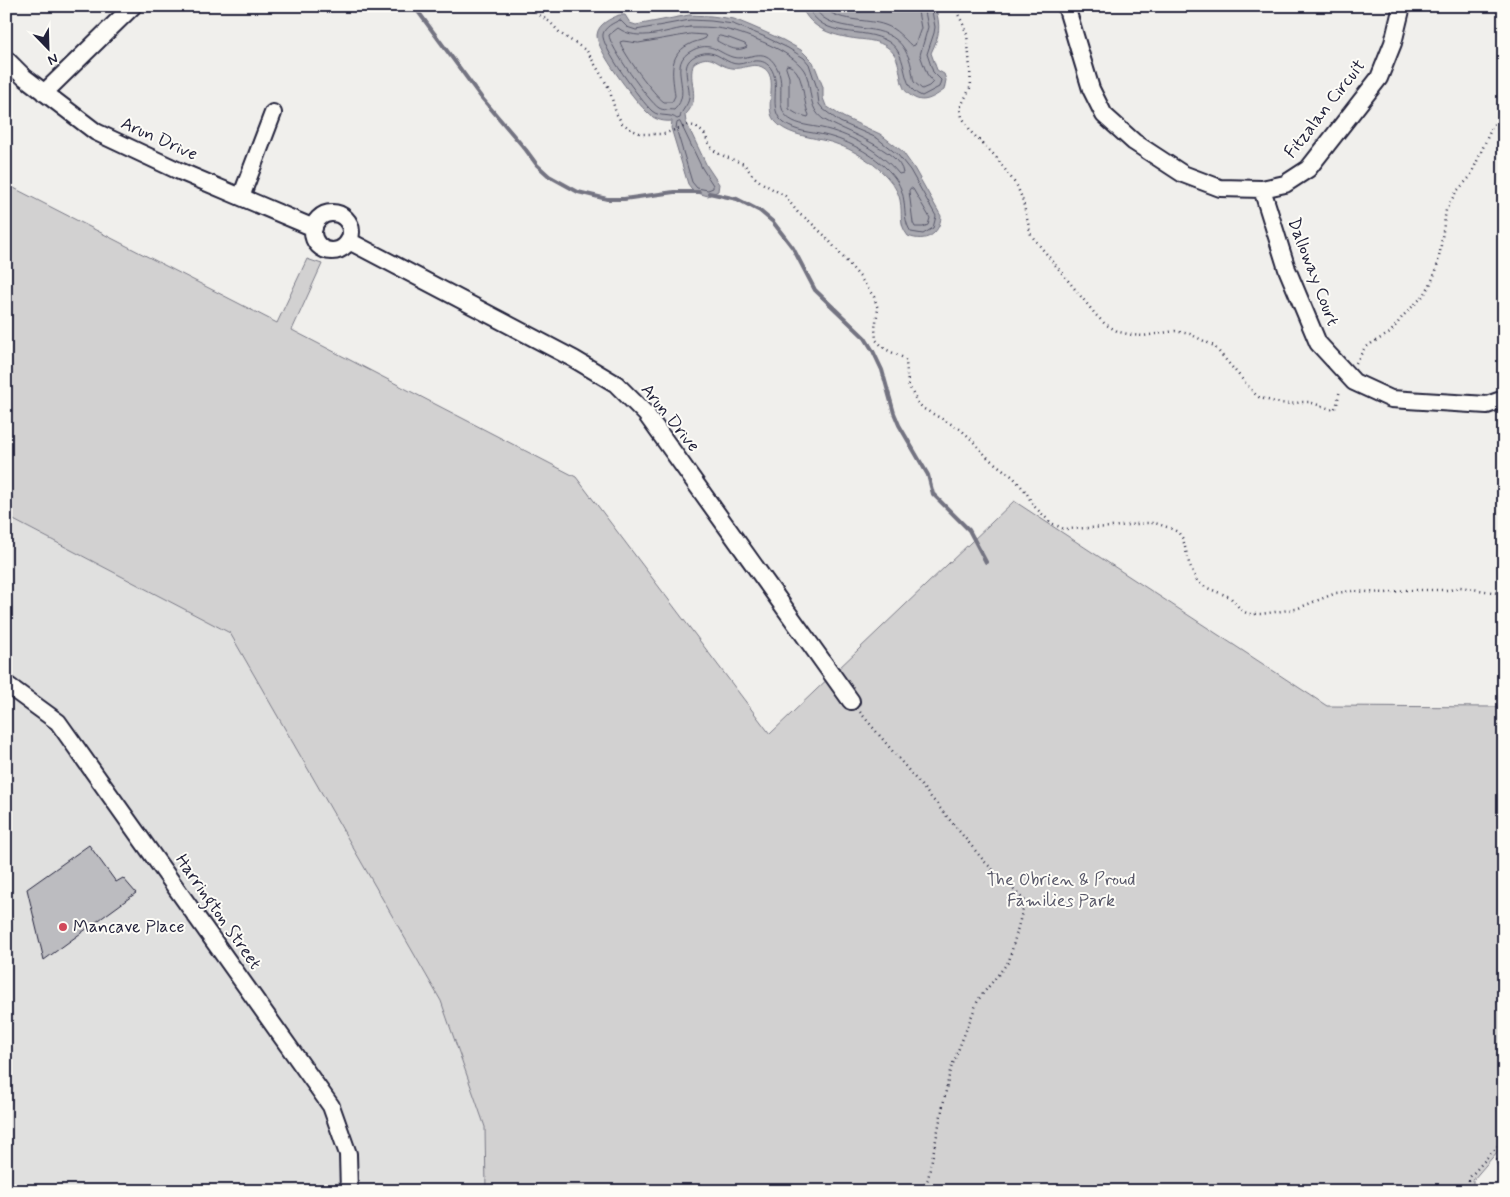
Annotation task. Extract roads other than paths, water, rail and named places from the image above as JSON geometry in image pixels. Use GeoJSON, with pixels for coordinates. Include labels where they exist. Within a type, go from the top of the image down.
{"type":"FeatureCollection","features":[{"type":"Feature","properties":{"kind":"street"},"geometry":{"type":"LineString","coordinates":[[44,93],[133,6]]}},
{"type":"Feature","properties":{"kind":"street","name":"Fitzalan Circuit"},"geometry":{"type":"LineString","coordinates":[[1066,6],[1091,89],[1104,115],[1134,142],[1183,174],[1220,188],[1262,189],[1285,184],[1308,169],[1379,78],[1393,43],[1402,6]]}},
{"type":"Feature","properties":{"kind":"street","name":"Arun Drive"},"geometry":{"type":"LineString","coordinates":[[6,59],[24,77],[96,132],[177,170],[314,228]]}},
{"type":"Feature","properties":{"kind":"street"},"geometry":{"type":"LineString","coordinates":[[241,197],[273,113]]}},
{"type":"Feature","properties":{"kind":"street","name":"Dalloway Court"},"geometry":{"type":"LineString","coordinates":[[1262,189],[1286,269],[1318,343],[1354,382],[1390,399],[1487,405],[1504,400]]}},
{"type":"Feature","properties":{"kind":"street"},"geometry":{"type":"LineString","coordinates":[[326,214],[339,214],[345,218],[351,228],[349,241],[339,250],[326,250],[320,247],[313,235],[314,228],[320,217],[326,214]]}},
{"type":"Feature","properties":{"kind":"street","name":"Arun Drive"},"geometry":{"type":"LineString","coordinates":[[349,241],[574,358],[616,384],[646,414],[851,700]]}},
{"type":"Feature","properties":{"kind":"street","name":"Harrington Street"},"geometry":{"type":"LineString","coordinates":[[6,684],[58,722],[331,1106],[348,1154],[349,1191]]}},
{"type":"Feature","properties":{"kind":"water"},"geometry":{"type":"Polygon","coordinates":[[[801,6],[935,6],[939,30],[931,53],[937,70],[944,74],[946,80],[944,90],[925,100],[913,97],[904,89],[897,60],[892,51],[877,42],[832,34],[811,21],[801,6]]]}},
{"type":"Feature","properties":{"kind":"water"},"geometry":{"type":"Polygon","coordinates":[[[619,15],[625,15],[630,23],[636,25],[689,15],[734,19],[783,40],[801,50],[813,62],[823,87],[823,98],[826,106],[843,117],[880,134],[902,151],[914,168],[941,216],[935,233],[926,238],[908,236],[903,227],[900,200],[895,188],[881,171],[866,159],[839,145],[796,134],[779,125],[771,114],[771,84],[768,71],[759,66],[732,68],[705,58],[694,63],[692,76],[694,96],[690,109],[685,115],[686,122],[707,166],[719,184],[718,191],[708,196],[694,192],[688,184],[671,128],[672,121],[657,119],[645,110],[616,74],[598,42],[597,35],[600,28],[605,22],[619,15]]]}},
{"type":"Feature","properties":{"kind":"waterway"},"geometry":{"type":"LineString","coordinates":[[414,6],[481,97],[537,165],[549,176],[578,192],[607,199],[624,199],[674,192],[699,192]]}},
{"type":"Feature","properties":{"kind":"waterway"},"geometry":{"type":"LineString","coordinates":[[709,193],[737,199],[760,211],[773,222],[793,248],[815,290],[865,338],[882,370],[899,425],[928,475],[933,494],[969,530],[986,562]]}},
{"type":"Feature","properties":{"kind":"place","name":"Mancave Place"},"geometry":{"type":"Point","coordinates":[63,927]}},
{"type":"Feature","properties":{"kind":"park label","name":"The Obrien & Proud Families Park"},"geometry":{"type":"Point","coordinates":[1061,890]}}]}
